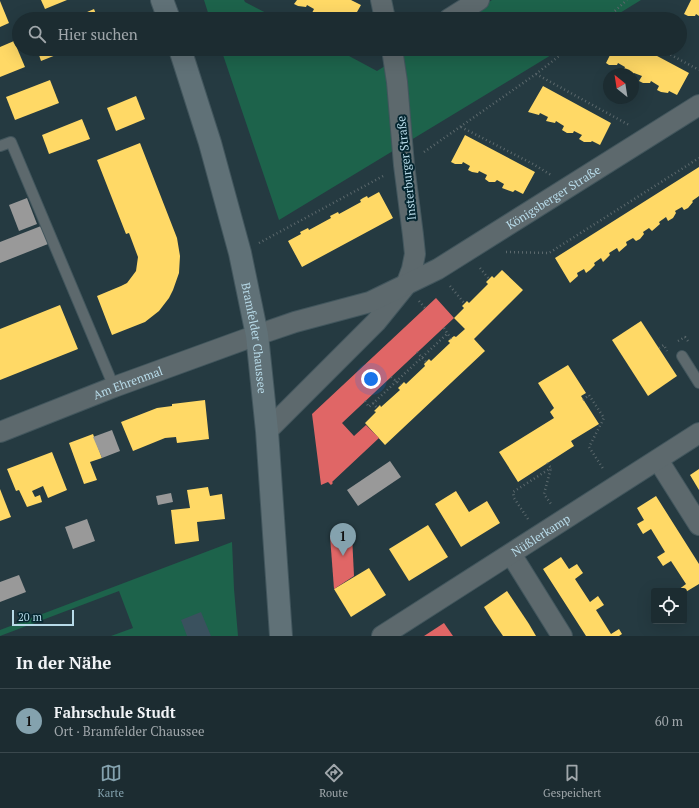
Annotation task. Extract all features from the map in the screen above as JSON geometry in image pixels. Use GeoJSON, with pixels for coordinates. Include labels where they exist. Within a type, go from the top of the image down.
{"type":"FeatureCollection","features":[{"type":"Feature","properties":{"kind":"main road"},"geometry":{"type":"LineString","coordinates":[[162,0],[166,12]]}},
{"type":"Feature","properties":{"kind":"main road","name":"Bramfelder Chaussee"},"geometry":{"type":"LineString","coordinates":[[182,56],[210,143],[240,253],[257,335],[267,431],[281,636]]}},
{"type":"Feature","properties":{"kind":"street"},"geometry":{"type":"LineString","coordinates":[[381,0],[384,12]]}},
{"type":"Feature","properties":{"kind":"street"},"geometry":{"type":"LineString","coordinates":[[460,12],[479,0]]}},
{"type":"Feature","properties":{"kind":"street","name":"Insterburger Straße"},"geometry":{"type":"LineString","coordinates":[[395,56],[404,165],[415,254],[412,269],[406,285]]}},
{"type":"Feature","properties":{"kind":"street","name":"Königsberger Straße"},"geometry":{"type":"LineString","coordinates":[[257,335],[295,322],[370,302],[438,269],[699,105]]}},
{"type":"Feature","properties":{"kind":"street","name":"Königsberger Straße"},"geometry":{"type":"LineString","coordinates":[[267,431],[376,322],[406,285]]}},
{"type":"Feature","properties":{"kind":"street","name":"Am Ehrenmal"},"geometry":{"type":"LineString","coordinates":[[0,432],[114,387],[257,335]]}},
{"type":"Feature","properties":{"kind":"street","name":"Nüßlerkamp"},"geometry":{"type":"LineString","coordinates":[[382,636],[699,434]]}},
{"type":"Feature","properties":{"kind":"street"},"geometry":{"type":"LineString","coordinates":[[658,460],[699,525]]}},
{"type":"Feature","properties":{"kind":"street"},"geometry":{"type":"LineString","coordinates":[[511,554],[562,636]]}},
{"type":"Feature","properties":{"kind":"lane"},"geometry":{"type":"LineString","coordinates":[[0,146],[11,142],[114,387]]}},
{"type":"Feature","properties":{"kind":"lane"},"geometry":{"type":"LineString","coordinates":[[682,356],[699,383]]}},
{"type":"Feature","properties":{"kind":"path"},"geometry":{"type":"LineString","coordinates":[[614,12],[627,0]]}},
{"type":"Feature","properties":{"kind":"path"},"geometry":{"type":"LineString","coordinates":[[240,253],[404,165],[461,127],[559,56]]}},
{"type":"Feature","properties":{"kind":"path"},"geometry":{"type":"LineString","coordinates":[[673,56],[699,70]]}},
{"type":"Feature","properties":{"kind":"path"},"geometry":{"type":"LineString","coordinates":[[536,74],[627,123],[635,132],[640,142]]}},
{"type":"Feature","properties":{"kind":"path"},"geometry":{"type":"LineString","coordinates":[[461,127],[533,164],[550,175],[565,190]]}},
{"type":"Feature","properties":{"kind":"path"},"geometry":{"type":"LineString","coordinates":[[504,252],[549,253],[699,158]]}},
{"type":"Feature","properties":{"kind":"path"},"geometry":{"type":"LineString","coordinates":[[444,328],[451,338]]}},
{"type":"Feature","properties":{"kind":"path"},"geometry":{"type":"LineString","coordinates":[[365,401],[369,407],[448,333]]}},
{"type":"Feature","properties":{"kind":"path"},"geometry":{"type":"LineString","coordinates":[[417,352],[426,362]]}},
{"type":"Feature","properties":{"kind":"path"},"geometry":{"type":"LineString","coordinates":[[391,377],[401,385]]}},
{"type":"Feature","properties":{"kind":"path"},"geometry":{"type":"LineString","coordinates":[[583,400],[589,395],[604,418],[589,448],[616,487]]}},
{"type":"Feature","properties":{"kind":"path"},"geometry":{"type":"LineString","coordinates":[[373,403],[377,408]]}},
{"type":"Feature","properties":{"kind":"path"},"geometry":{"type":"LineString","coordinates":[[548,463],[551,468],[544,494],[562,521]]}},
{"type":"Feature","properties":{"kind":"path"},"geometry":{"type":"LineString","coordinates":[[539,537],[514,498],[513,492],[551,468]]}},
{"type":"Feature","properties":{"kind":"green space"},"geometry":{"type":"Polygon","coordinates":[[[204,0],[244,0],[245,2],[264,12],[208,12],[204,0]]]}},
{"type":"Feature","properties":{"kind":"green space"},"geometry":{"type":"Polygon","coordinates":[[[492,0],[641,0],[621,12],[472,12],[492,0]]]}},
{"type":"Feature","properties":{"kind":"green space"},"geometry":{"type":"Polygon","coordinates":[[[223,56],[349,56],[377,71],[401,56],[549,56],[279,220],[223,56]]]}},
{"type":"Feature","properties":{"kind":"green space"},"geometry":{"type":"Polygon","coordinates":[[[232,542],[238,636],[111,636],[133,628],[119,591],[0,636],[0,630],[232,542]]]}},
{"type":"Feature","properties":{"kind":"building: Wohnen"},"geometry":{"type":"Polygon","coordinates":[[[41,0],[67,0],[45,9],[41,0]]]}},
{"type":"Feature","properties":{"kind":"building: Wohnen"},"geometry":{"type":"Polygon","coordinates":[[[297,0],[351,0],[361,5],[357,12],[312,12],[314,9],[307,5],[306,7],[294,4],[297,0]]]}},
{"type":"Feature","properties":{"kind":"building: Wohnen"},"geometry":{"type":"Polygon","coordinates":[[[691,0],[699,0],[699,16],[696,14],[695,16],[688,16],[687,12],[685,12],[691,0]]]}},
{"type":"Feature","properties":{"kind":"building: Wohnen"},"geometry":{"type":"Polygon","coordinates":[[[0,1],[9,23],[0,27],[0,1]]]}},
{"type":"Feature","properties":{"kind":"building: Wohnen"},"geometry":{"type":"Polygon","coordinates":[[[94,9],[95,12],[87,12],[94,9]]]}},
{"type":"Feature","properties":{"kind":"building: Wohnen"},"geometry":{"type":"Polygon","coordinates":[[[12,42],[12,56],[20,56],[25,67],[0,77],[0,47],[12,42]]]}},
{"type":"Feature","properties":{"kind":"building: Wohnen"},"geometry":{"type":"Polygon","coordinates":[[[39,56],[54,56],[41,61],[39,56]]]}},
{"type":"Feature","properties":{"kind":"building: Wohnen"},"geometry":{"type":"Polygon","coordinates":[[[610,56],[657,56],[689,73],[677,95],[669,91],[668,93],[657,90],[659,86],[651,81],[650,83],[643,83],[639,81],[642,76],[639,75],[639,68],[625,68],[618,63],[617,65],[609,65],[606,63],[610,56]]]}},
{"type":"Feature","properties":{"kind":"building: Wohnen"},"geometry":{"type":"Polygon","coordinates":[[[50,80],[59,103],[15,120],[6,97],[50,80]]]}},
{"type":"Feature","properties":{"kind":"building: Wohnen"},"geometry":{"type":"Polygon","coordinates":[[[543,86],[611,123],[600,145],[592,141],[584,142],[579,139],[582,135],[574,131],[573,133],[567,133],[562,130],[564,126],[556,121],[555,123],[546,121],[548,117],[540,113],[539,115],[528,112],[543,86]]]}},
{"type":"Feature","properties":{"kind":"building: Wohnen"},"geometry":{"type":"Polygon","coordinates":[[[136,96],[145,119],[116,131],[107,108],[136,96]]]}},
{"type":"Feature","properties":{"kind":"building: Wohnen"},"geometry":{"type":"Polygon","coordinates":[[[82,119],[90,139],[49,154],[42,135],[82,119]]]}},
{"type":"Feature","properties":{"kind":"building: Wohnen"},"geometry":{"type":"Polygon","coordinates":[[[465,135],[535,172],[523,194],[515,190],[513,192],[502,188],[504,184],[497,180],[495,182],[489,182],[485,179],[487,175],[479,171],[478,173],[468,170],[470,166],[463,162],[462,164],[455,164],[451,162],[465,135]]]}},
{"type":"Feature","properties":{"kind":"building: Wohnen"},"geometry":{"type":"Polygon","coordinates":[[[140,143],[177,238],[180,256],[179,273],[169,298],[159,311],[145,322],[112,335],[97,296],[127,283],[136,271],[138,257],[129,233],[126,234],[97,160],[140,143]]]}},
{"type":"Feature","properties":{"kind":"building: Wohnen"},"geometry":{"type":"Polygon","coordinates":[[[699,167],[699,196],[692,201],[693,202],[688,208],[684,210],[682,207],[675,211],[676,213],[673,218],[668,221],[666,217],[659,222],[660,224],[652,231],[649,228],[643,232],[644,234],[640,239],[636,241],[633,238],[626,242],[627,245],[619,252],[617,248],[609,253],[610,255],[603,262],[601,258],[594,263],[595,265],[586,273],[584,269],[577,273],[578,276],[570,283],[555,258],[699,167]]]}},
{"type":"Feature","properties":{"kind":"building: Wohnen"},"geometry":{"type":"Polygon","coordinates":[[[379,192],[393,218],[302,267],[288,241],[301,234],[300,232],[308,228],[309,230],[331,218],[330,216],[338,212],[339,214],[361,202],[360,200],[363,198],[367,196],[368,198],[379,192]]]}},
{"type":"Feature","properties":{"kind":"building: Wohnen"},"geometry":{"type":"Polygon","coordinates":[[[502,270],[523,290],[474,339],[485,351],[385,445],[365,423],[376,412],[374,411],[380,405],[381,407],[400,390],[398,388],[404,382],[406,384],[425,366],[424,364],[429,359],[431,361],[450,343],[448,341],[454,336],[456,337],[465,329],[454,318],[464,308],[462,306],[467,301],[469,303],[488,284],[486,282],[492,276],[494,278],[502,270]]]}},
{"type":"Feature","properties":{"kind":"building: Wohnen"},"geometry":{"type":"Polygon","coordinates":[[[60,305],[78,349],[0,380],[0,329],[60,305]]]}},
{"type":"Feature","properties":{"kind":"building: Wohnen"},"geometry":{"type":"Polygon","coordinates":[[[641,321],[677,376],[648,396],[612,340],[641,321]]]}},
{"type":"Feature","properties":{"kind":"building: Wohnen"},"geometry":{"type":"Polygon","coordinates":[[[568,365],[586,393],[581,396],[599,424],[571,441],[574,446],[518,482],[499,452],[554,418],[550,412],[554,408],[538,383],[568,365]]]}},
{"type":"Feature","properties":{"kind":"building: Wohnen"},"geometry":{"type":"Polygon","coordinates":[[[205,400],[209,439],[177,443],[176,437],[165,438],[133,451],[121,422],[157,408],[172,406],[172,404],[205,400]]]}},
{"type":"Feature","properties":{"kind":"building: Wohnen"},"geometry":{"type":"Polygon","coordinates":[[[93,434],[102,458],[90,462],[97,480],[84,484],[69,443],[93,434]]]}},
{"type":"Feature","properties":{"kind":"building: Wohnen"},"geometry":{"type":"Polygon","coordinates":[[[52,452],[67,490],[48,498],[43,486],[32,491],[35,497],[40,495],[42,502],[27,507],[19,490],[16,491],[7,469],[52,452]]]}},
{"type":"Feature","properties":{"kind":"building: Wohnen"},"geometry":{"type":"Polygon","coordinates":[[[699,469],[699,490],[690,475],[699,469]]]}},
{"type":"Feature","properties":{"kind":"building: Wohnen"},"geometry":{"type":"Polygon","coordinates":[[[208,487],[210,496],[222,494],[225,519],[197,522],[199,541],[175,544],[171,510],[190,508],[187,490],[208,487]]]}},
{"type":"Feature","properties":{"kind":"building: Wohnen"},"geometry":{"type":"Polygon","coordinates":[[[0,489],[11,517],[0,521],[0,489]]]}},
{"type":"Feature","properties":{"kind":"building: Wohnen"},"geometry":{"type":"Polygon","coordinates":[[[456,491],[469,512],[487,501],[500,523],[461,547],[435,504],[456,491]]]}},
{"type":"Feature","properties":{"kind":"building: Wohnen"},"geometry":{"type":"Polygon","coordinates":[[[656,496],[699,564],[699,584],[687,591],[687,588],[681,588],[686,584],[671,561],[663,566],[657,557],[665,552],[651,529],[643,534],[637,524],[644,520],[637,508],[656,496]]]}},
{"type":"Feature","properties":{"kind":"building: Wohnen"},"geometry":{"type":"Polygon","coordinates":[[[428,525],[448,557],[409,581],[389,549],[428,525]]]}},
{"type":"Feature","properties":{"kind":"building: Wohnen"},"geometry":{"type":"Polygon","coordinates":[[[561,557],[569,569],[577,564],[583,573],[575,579],[590,602],[598,596],[604,605],[596,610],[611,634],[619,629],[622,634],[619,636],[586,636],[543,569],[561,557]]]}},
{"type":"Feature","properties":{"kind":"building: Wohnen"},"geometry":{"type":"Polygon","coordinates":[[[369,568],[386,595],[351,617],[334,589],[369,568]]]}},
{"type":"Feature","properties":{"kind":"building: Wohnen"},"geometry":{"type":"Polygon","coordinates":[[[507,591],[536,636],[503,636],[494,623],[484,607],[507,591]]]}},
{"type":"Feature","properties":{"kind":"building: Handel"},"geometry":{"type":"Polygon","coordinates":[[[436,298],[454,318],[342,423],[354,436],[366,425],[379,438],[332,482],[333,483],[331,485],[328,482],[321,485],[312,414],[436,298]]]}},
{"type":"Feature","properties":{"kind":"building: Handel"},"geometry":{"type":"Polygon","coordinates":[[[352,535],[354,576],[334,589],[330,536],[352,535]]]}},
{"type":"Feature","properties":{"kind":"building: Handel"},"geometry":{"type":"Polygon","coordinates":[[[444,623],[453,636],[424,636],[444,623]]]}},
{"type":"Feature","properties":{"kind":"building: Industrie"},"geometry":{"type":"Polygon","coordinates":[[[27,198],[37,224],[19,231],[9,205],[27,198]]]}},
{"type":"Feature","properties":{"kind":"building: Industrie"},"geometry":{"type":"Polygon","coordinates":[[[41,226],[48,244],[0,263],[0,242],[41,226]]]}},
{"type":"Feature","properties":{"kind":"building: Industrie"},"geometry":{"type":"Polygon","coordinates":[[[112,430],[120,451],[102,458],[93,437],[112,430]]]}},
{"type":"Feature","properties":{"kind":"building: Industrie"},"geometry":{"type":"Polygon","coordinates":[[[390,461],[401,477],[358,506],[347,490],[390,461]]]}},
{"type":"Feature","properties":{"kind":"building: Industrie"},"geometry":{"type":"Polygon","coordinates":[[[171,493],[173,502],[158,505],[156,496],[171,493]]]}},
{"type":"Feature","properties":{"kind":"building: Industrie"},"geometry":{"type":"Polygon","coordinates":[[[87,519],[95,541],[73,549],[65,527],[87,519]]]}},
{"type":"Feature","properties":{"kind":"building: Industrie"},"geometry":{"type":"Polygon","coordinates":[[[19,575],[26,592],[0,602],[0,582],[19,575]]]}},
{"type":"Feature","properties":{"kind":"building: Sonstige"},"geometry":{"type":"Polygon","coordinates":[[[201,612],[211,636],[187,636],[181,620],[201,612]]]}},
{"type":"Feature","properties":{"kind":"place","name":"Fahrschule Studt"},"geometry":{"type":"Point","coordinates":[343,556]}}]}
